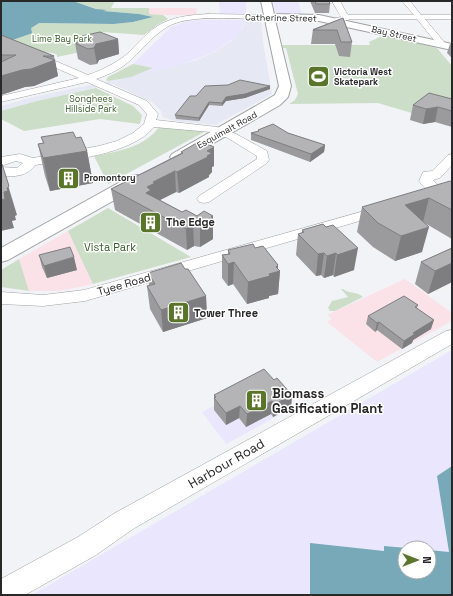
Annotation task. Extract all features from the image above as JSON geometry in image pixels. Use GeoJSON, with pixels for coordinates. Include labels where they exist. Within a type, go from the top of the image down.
{"type":"FeatureCollection","features":[{"type":"Feature","properties":{"kind":"main road","name":"Esquimalt Road"},"geometry":{"type":"LineString","coordinates":[[1,256],[276,102],[284,92],[285,86],[268,17],[266,1]]}},
{"type":"Feature","properties":{"kind":"main road","name":"Catherine Street"},"geometry":{"type":"LineString","coordinates":[[268,17],[319,18],[336,21]]}},
{"type":"Feature","properties":{"kind":"main road","name":"Bay Street"},"geometry":{"type":"LineString","coordinates":[[336,21],[452,47]]}},
{"type":"Feature","properties":{"kind":"street"},"geometry":{"type":"LineString","coordinates":[[336,1],[344,16],[347,17]]}},
{"type":"Feature","properties":{"kind":"street"},"geometry":{"type":"LineString","coordinates":[[406,1],[441,43]]}},
{"type":"Feature","properties":{"kind":"street","name":"Catherine Street"},"geometry":{"type":"LineString","coordinates":[[1,99],[88,78],[116,67],[162,26],[182,19],[268,17]]}},
{"type":"Feature","properties":{"kind":"street","name":"Catherine Street"},"geometry":{"type":"LineString","coordinates":[[336,21],[347,17],[452,17]]}},
{"type":"Feature","properties":{"kind":"street"},"geometry":{"type":"LineString","coordinates":[[1,162],[10,158],[21,158],[29,160],[30,162],[121,144],[143,133],[152,123],[153,114],[143,102],[27,52]]}},
{"type":"Feature","properties":{"kind":"street"},"geometry":{"type":"LineString","coordinates":[[152,123],[213,129],[232,136],[263,154],[263,160],[204,199]]}},
{"type":"Feature","properties":{"kind":"street"},"geometry":{"type":"LineString","coordinates":[[447,190],[426,181],[428,175],[435,175],[452,158]]}},
{"type":"Feature","properties":{"kind":"street"},"geometry":{"type":"LineString","coordinates":[[1,171],[19,172],[28,167],[30,162]]}},
{"type":"Feature","properties":{"kind":"street"},"geometry":{"type":"LineString","coordinates":[[421,198],[447,190]]}},
{"type":"Feature","properties":{"kind":"street","name":"Tyee Road"},"geometry":{"type":"LineString","coordinates":[[1,298],[32,300],[78,296],[394,206]]}},
{"type":"Feature","properties":{"kind":"street","name":"Harbour Road"},"geometry":{"type":"LineString","coordinates":[[1,594],[87,546],[124,521],[452,336]]}},
{"type":"Feature","properties":{"kind":"shaded area"},"geometry":{"type":"Polygon","coordinates":[[[219,1],[246,1],[246,15],[220,15],[219,1]]]}},
{"type":"Feature","properties":{"kind":"shaded area"},"geometry":{"type":"Polygon","coordinates":[[[273,1],[298,1],[302,15],[276,15],[273,1]]]}},
{"type":"Feature","properties":{"kind":"shaded area"},"geometry":{"type":"Polygon","coordinates":[[[149,8],[197,8],[196,15],[163,15],[149,14],[149,8]]]}},
{"type":"Feature","properties":{"kind":"shaded area"},"geometry":{"type":"Polygon","coordinates":[[[246,20],[238,35],[212,53],[178,66],[131,77],[153,68],[133,64],[171,27],[188,21],[246,20]]]}},
{"type":"Feature","properties":{"kind":"shaded area"},"geometry":{"type":"Polygon","coordinates":[[[246,20],[261,20],[263,42],[272,94],[216,125],[175,121],[162,117],[161,111],[153,103],[113,84],[37,101],[1,111],[1,106],[33,97],[160,70],[194,61],[213,53],[232,40],[242,29],[246,20]]]}},
{"type":"Feature","properties":{"kind":"shaded area"},"geometry":{"type":"Polygon","coordinates":[[[68,231],[93,284],[60,291],[29,291],[19,259],[68,231]]]}},
{"type":"Feature","properties":{"kind":"shaded area"},"geometry":{"type":"Polygon","coordinates":[[[405,279],[452,313],[452,321],[377,362],[327,322],[332,319],[327,315],[405,279]]]}},
{"type":"Feature","properties":{"kind":"shaded area"},"geometry":{"type":"Polygon","coordinates":[[[452,350],[452,466],[437,476],[449,552],[437,551],[437,540],[397,540],[397,547],[384,546],[384,551],[310,545],[310,595],[32,595],[452,350]]]}},
{"type":"Feature","properties":{"kind":"shaded area","name":"Biomass Gasification Plant"},"geometry":{"type":"Polygon","coordinates":[[[267,379],[294,407],[226,444],[202,412],[267,379]]]}},
{"type":"Feature","properties":{"kind":"green space","name":"Lime Bay Park"},"geometry":{"type":"Polygon","coordinates":[[[73,1],[115,1],[111,8],[149,8],[149,14],[163,15],[168,19],[144,35],[102,32],[76,53],[57,57],[57,55],[53,53],[40,52],[1,44],[30,34],[30,28],[38,23],[114,24],[133,22],[153,17],[139,14],[103,11],[73,1]]]}},
{"type":"Feature","properties":{"kind":"green space"},"geometry":{"type":"Polygon","coordinates":[[[384,35],[437,48],[452,66],[452,114],[424,107],[415,114],[378,103],[289,104],[295,100],[298,94],[286,48],[283,48],[282,45],[370,45],[369,42],[384,35]]]}},
{"type":"Feature","properties":{"kind":"green space"},"geometry":{"type":"Polygon","coordinates":[[[133,64],[153,68],[131,77],[108,81],[106,80],[108,77],[133,64]]]}},
{"type":"Feature","properties":{"kind":"green space","name":"Songhees Hillside Park"},"geometry":{"type":"Polygon","coordinates":[[[96,88],[133,106],[142,115],[140,124],[100,119],[24,131],[1,119],[1,111],[37,101],[96,88]]]}},
{"type":"Feature","properties":{"kind":"green space"},"geometry":{"type":"Polygon","coordinates":[[[159,127],[206,131],[108,184],[94,156],[130,148],[153,134],[159,127]]]}},
{"type":"Feature","properties":{"kind":"green space","name":"Vista Park"},"geometry":{"type":"Polygon","coordinates":[[[108,208],[191,257],[93,284],[68,231],[108,208]]]}},
{"type":"Feature","properties":{"kind":"green space"},"geometry":{"type":"Polygon","coordinates":[[[19,259],[29,291],[1,287],[1,270],[19,259]]]}},
{"type":"Feature","properties":{"kind":"green space"},"geometry":{"type":"Polygon","coordinates":[[[341,289],[363,297],[335,311],[330,311],[328,308],[332,301],[348,297],[341,289]]]}},
{"type":"Feature","properties":{"kind":"water"},"geometry":{"type":"Polygon","coordinates":[[[1,1],[73,1],[96,9],[107,10],[103,11],[139,14],[153,17],[133,22],[114,24],[39,23],[31,28],[32,33],[1,44],[1,1]]]}},
{"type":"Feature","properties":{"kind":"water"},"geometry":{"type":"Polygon","coordinates":[[[452,466],[452,595],[310,595],[310,543],[384,551],[384,546],[397,547],[397,580],[437,580],[437,551],[449,552],[437,476],[452,466]]]}},
{"type":"Feature","properties":{"kind":"building"},"geometry":{"type":"Polygon","coordinates":[[[315,1],[329,1],[330,4],[316,4],[315,1]]]}},
{"type":"Feature","properties":{"kind":"building"},"geometry":{"type":"Polygon","coordinates":[[[343,18],[352,42],[341,42],[337,30],[313,30],[343,18]]]}},
{"type":"Feature","properties":{"kind":"building"},"geometry":{"type":"Polygon","coordinates":[[[100,32],[118,39],[96,44],[94,48],[88,49],[75,43],[80,42],[77,40],[86,38],[82,36],[100,32]]]}},
{"type":"Feature","properties":{"kind":"building"},"geometry":{"type":"Polygon","coordinates":[[[1,35],[54,56],[43,56],[55,60],[31,69],[1,76],[1,62],[16,55],[1,55],[1,35]]]}},
{"type":"Feature","properties":{"kind":"building"},"geometry":{"type":"Polygon","coordinates":[[[240,80],[270,86],[245,94],[226,97],[222,103],[209,102],[199,118],[175,115],[190,96],[196,96],[205,86],[228,85],[240,80]]]}},
{"type":"Feature","properties":{"kind":"building"},"geometry":{"type":"Polygon","coordinates":[[[429,93],[452,99],[452,111],[438,107],[426,109],[413,105],[429,93]]]}},
{"type":"Feature","properties":{"kind":"building"},"geometry":{"type":"Polygon","coordinates":[[[273,124],[288,133],[325,145],[311,154],[251,133],[273,124]]]}},
{"type":"Feature","properties":{"kind":"building"},"geometry":{"type":"Polygon","coordinates":[[[73,132],[76,138],[81,137],[87,151],[43,158],[38,144],[44,143],[41,137],[73,132]]]}},
{"type":"Feature","properties":{"kind":"building"},"geometry":{"type":"Polygon","coordinates":[[[200,141],[214,147],[207,151],[212,153],[207,156],[208,157],[153,182],[155,183],[147,187],[151,190],[146,193],[182,212],[186,210],[197,216],[204,211],[213,216],[211,217],[213,218],[200,226],[193,224],[186,229],[111,189],[183,153],[181,152],[200,141]]]}},
{"type":"Feature","properties":{"kind":"building"},"geometry":{"type":"Polygon","coordinates":[[[1,164],[9,186],[7,188],[8,191],[4,192],[5,199],[1,200],[1,164]]]}},
{"type":"Feature","properties":{"kind":"building"},"geometry":{"type":"Polygon","coordinates":[[[450,181],[452,182],[452,210],[429,198],[405,205],[429,227],[401,236],[378,223],[362,207],[450,181]]]}},
{"type":"Feature","properties":{"kind":"building"},"geometry":{"type":"Polygon","coordinates":[[[323,224],[326,227],[333,225],[358,248],[337,255],[336,253],[327,256],[324,253],[318,254],[298,234],[304,232],[302,230],[323,224]]]}},
{"type":"Feature","properties":{"kind":"building"},"geometry":{"type":"Polygon","coordinates":[[[253,244],[255,248],[263,246],[278,265],[276,267],[280,271],[269,274],[270,276],[248,282],[234,262],[228,264],[222,255],[230,254],[228,250],[253,244]]]}},
{"type":"Feature","properties":{"kind":"building"},"geometry":{"type":"Polygon","coordinates":[[[70,247],[74,257],[44,266],[39,255],[70,247]]]}},
{"type":"Feature","properties":{"kind":"building"},"geometry":{"type":"Polygon","coordinates":[[[452,248],[452,263],[435,271],[421,262],[452,248]]]}},
{"type":"Feature","properties":{"kind":"building"},"geometry":{"type":"Polygon","coordinates":[[[181,263],[185,269],[188,269],[206,296],[161,310],[147,286],[155,284],[148,273],[181,263]]]}},
{"type":"Feature","properties":{"kind":"building"},"geometry":{"type":"Polygon","coordinates":[[[404,296],[418,305],[415,307],[434,320],[413,333],[415,334],[404,341],[379,322],[377,323],[368,316],[404,296]]]}},
{"type":"Feature","properties":{"kind":"building"},"geometry":{"type":"Polygon","coordinates":[[[264,369],[274,380],[277,378],[292,395],[275,404],[272,401],[247,414],[240,406],[226,413],[214,398],[216,397],[214,395],[264,369]]]}},
{"type":"Feature","properties":{"kind":"place","name":"Victoria West Skatepark"},"geometry":{"type":"Point","coordinates":[319,77]}},
{"type":"Feature","properties":{"kind":"place","name":"Promontory"},"geometry":{"type":"Point","coordinates":[69,178]}},
{"type":"Feature","properties":{"kind":"place","name":"The Edge"},"geometry":{"type":"Point","coordinates":[151,222]}},
{"type":"Feature","properties":{"kind":"place","name":"Tower Three"},"geometry":{"type":"Point","coordinates":[178,313]}},
{"type":"Feature","properties":{"kind":"place","name":"Biomass Gasification Plant"},"geometry":{"type":"Point","coordinates":[256,400]}}]}
